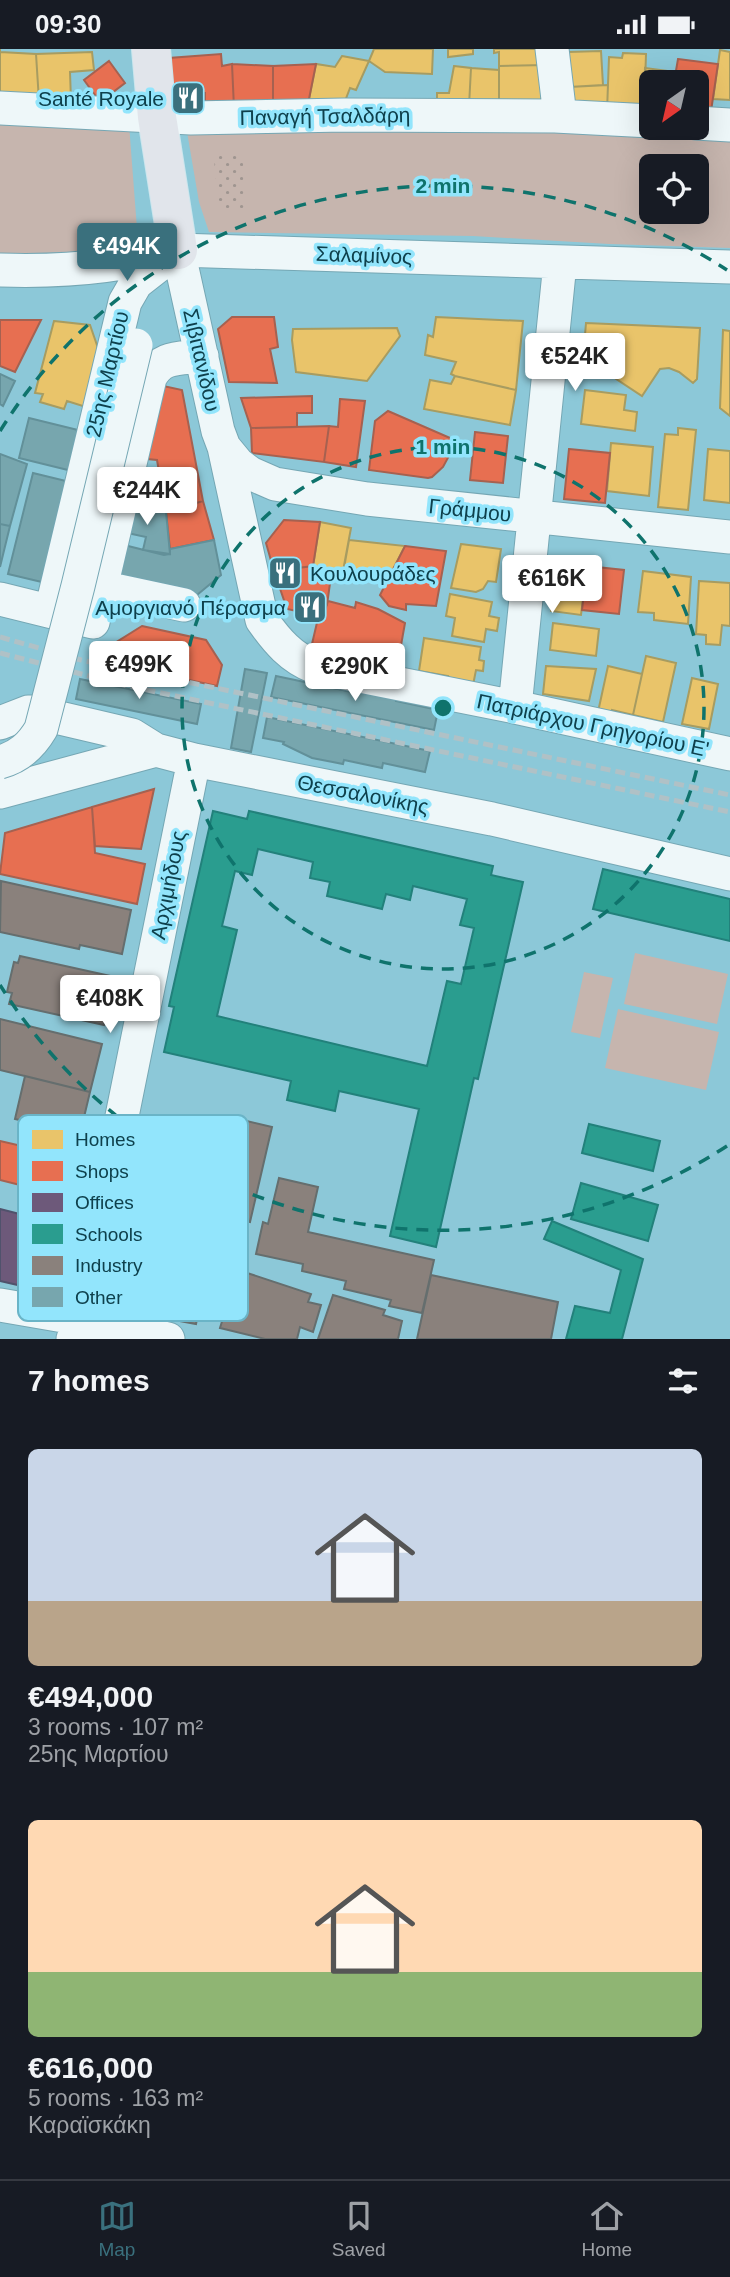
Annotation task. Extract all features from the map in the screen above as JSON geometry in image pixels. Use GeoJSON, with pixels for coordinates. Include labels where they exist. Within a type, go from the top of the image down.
{"type":"FeatureCollection","features":[{"type":"Feature","properties":{"kind":"main road","name":"Σιβιτανίδου"},"geometry":{"type":"LineString","coordinates":[[151,49],[157,117],[178,250]]}},
{"type":"Feature","properties":{"kind":"street"},"geometry":{"type":"LineString","coordinates":[[552,49],[560,117]]}},
{"type":"Feature","properties":{"kind":"street","name":"Παναγή Τσαλδάρη"},"geometry":{"type":"LineString","coordinates":[[0,107],[157,117],[344,115],[639,120]]}},
{"type":"Feature","properties":{"kind":"street"},"geometry":{"type":"LineString","coordinates":[[709,124],[730,125]]}},
{"type":"Feature","properties":{"kind":"street","name":"Σαλαμίνος"},"geometry":{"type":"LineString","coordinates":[[0,270],[101,267],[148,259],[178,250],[730,267]]}},
{"type":"Feature","properties":{"kind":"street","name":"25ης Μαρτίου"},"geometry":{"type":"LineString","coordinates":[[0,762],[21,753],[41,729],[136,345],[151,295],[178,250]]}},
{"type":"Feature","properties":{"kind":"street","name":"25ης Μαρτίου"},"geometry":{"type":"LineString","coordinates":[[178,250],[136,283],[125,302],[51,611],[93,622],[153,371],[165,360],[202,356]]}},
{"type":"Feature","properties":{"kind":"street","name":"Σιβιτανίδου"},"geometry":{"type":"LineString","coordinates":[[178,250],[262,621],[293,656]]}},
{"type":"Feature","properties":{"kind":"street"},"geometry":{"type":"LineString","coordinates":[[514,707],[560,263]]}},
{"type":"Feature","properties":{"kind":"street","name":"Γράμμου"},"geometry":{"type":"LineString","coordinates":[[224,447],[238,464],[250,473],[275,484],[367,499],[730,537]]}},
{"type":"Feature","properties":{"kind":"street"},"geometry":{"type":"LineString","coordinates":[[100,587],[184,605]]}},
{"type":"Feature","properties":{"kind":"street"},"geometry":{"type":"LineString","coordinates":[[0,599],[51,611]]}},
{"type":"Feature","properties":{"kind":"street","name":"Πατριάρχου Γρηγορίου Ε'"},"geometry":{"type":"LineString","coordinates":[[293,656],[315,667],[730,754]]}},
{"type":"Feature","properties":{"kind":"street","name":"Θεσσαλονίκης"},"geometry":{"type":"LineString","coordinates":[[7,716],[34,712],[132,736],[156,750],[194,759],[492,819],[730,874]]}},
{"type":"Feature","properties":{"kind":"street"},"geometry":{"type":"LineString","coordinates":[[0,792],[156,750]]}},
{"type":"Feature","properties":{"kind":"street","name":"Αρχιμήδους"},"geometry":{"type":"LineString","coordinates":[[121,1115],[194,759]]}},
{"type":"Feature","properties":{"kind":"street"},"geometry":{"type":"LineString","coordinates":[[0,1305],[18,1311]]}},
{"type":"Feature","properties":{"kind":"street"},"geometry":{"type":"LineString","coordinates":[[51,1321],[77,1329],[168,1339]]}},
{"type":"Feature","properties":{"kind":"shaded area"},"geometry":{"type":"Polygon","coordinates":[[[0,111],[129,124],[138,242],[134,248],[0,258],[0,111]]]}},
{"type":"Feature","properties":{"kind":"shaded area"},"geometry":{"type":"Polygon","coordinates":[[[186,126],[545,126],[639,130],[639,140],[709,140],[709,133],[730,134],[730,248],[473,236],[209,232],[199,202],[186,126]]]}},
{"type":"Feature","properties":{"kind":"shaded area"},"geometry":{"type":"Polygon","coordinates":[[[214,156],[243,156],[244,208],[217,209],[214,156]]]}},
{"type":"Feature","properties":{"kind":"shaded area"},"geometry":{"type":"Polygon","coordinates":[[[635,953],[728,974],[717,1024],[624,1004],[635,953]]]}},
{"type":"Feature","properties":{"kind":"shaded area"},"geometry":{"type":"Polygon","coordinates":[[[584,972],[613,978],[600,1038],[571,1032],[584,972]]]}},
{"type":"Feature","properties":{"kind":"shaded area"},"geometry":{"type":"Polygon","coordinates":[[[618,1009],[719,1032],[706,1090],[605,1068],[618,1009]]]}},
{"type":"Feature","properties":{"kind":"building: Homes"},"geometry":{"type":"Polygon","coordinates":[[[374,49],[433,49],[432,74],[385,72],[369,61],[374,49]]]}},
{"type":"Feature","properties":{"kind":"building: Homes"},"geometry":{"type":"Polygon","coordinates":[[[448,49],[473,49],[473,54],[448,57],[448,49]]]}},
{"type":"Feature","properties":{"kind":"building: Homes"},"geometry":{"type":"Polygon","coordinates":[[[494,49],[543,49],[545,65],[499,66],[499,52],[494,53],[494,49]]]}},
{"type":"Feature","properties":{"kind":"building: Homes"},"geometry":{"type":"Polygon","coordinates":[[[720,50],[730,52],[730,100],[713,99],[720,50]]]}},
{"type":"Feature","properties":{"kind":"building: Homes"},"geometry":{"type":"Polygon","coordinates":[[[601,51],[603,85],[569,87],[568,52],[601,51]]]}},
{"type":"Feature","properties":{"kind":"building: Homes"},"geometry":{"type":"Polygon","coordinates":[[[0,52],[36,54],[39,101],[0,99],[0,52]]]}},
{"type":"Feature","properties":{"kind":"building: Homes"},"geometry":{"type":"Polygon","coordinates":[[[92,52],[94,70],[70,72],[71,101],[39,101],[36,54],[92,52]]]}},
{"type":"Feature","properties":{"kind":"building: Homes"},"geometry":{"type":"Polygon","coordinates":[[[623,53],[646,54],[645,70],[639,70],[639,113],[607,111],[609,57],[622,58],[623,53]]]}},
{"type":"Feature","properties":{"kind":"building: Homes"},"geometry":{"type":"Polygon","coordinates":[[[342,56],[369,61],[356,90],[350,88],[342,109],[307,109],[316,64],[335,67],[342,56]]]}},
{"type":"Feature","properties":{"kind":"building: Homes"},"geometry":{"type":"Polygon","coordinates":[[[545,65],[545,104],[499,106],[499,66],[545,65]]]}},
{"type":"Feature","properties":{"kind":"building: Homes"},"geometry":{"type":"Polygon","coordinates":[[[454,66],[471,68],[469,106],[437,105],[437,93],[449,93],[454,66]]]}},
{"type":"Feature","properties":{"kind":"building: Homes"},"geometry":{"type":"Polygon","coordinates":[[[471,68],[499,70],[499,106],[469,106],[471,68]]]}},
{"type":"Feature","properties":{"kind":"building: Homes"},"geometry":{"type":"Polygon","coordinates":[[[608,85],[607,111],[572,109],[569,87],[608,85]]]}},
{"type":"Feature","properties":{"kind":"building: Homes"},"geometry":{"type":"Polygon","coordinates":[[[436,317],[523,321],[516,390],[455,376],[451,374],[456,362],[425,355],[428,335],[433,337],[436,317]]]}},
{"type":"Feature","properties":{"kind":"building: Homes"},"geometry":{"type":"Polygon","coordinates":[[[54,321],[90,325],[99,351],[86,407],[67,401],[64,409],[40,402],[43,394],[35,393],[54,321]]]}},
{"type":"Feature","properties":{"kind":"building: Homes"},"geometry":{"type":"Polygon","coordinates":[[[586,323],[700,328],[697,379],[693,383],[679,372],[669,368],[660,369],[642,396],[607,373],[582,370],[586,323]]]}},
{"type":"Feature","properties":{"kind":"building: Homes"},"geometry":{"type":"Polygon","coordinates":[[[397,328],[400,336],[367,381],[296,372],[293,329],[397,328]]]}},
{"type":"Feature","properties":{"kind":"building: Homes"},"geometry":{"type":"Polygon","coordinates":[[[723,330],[730,331],[730,416],[720,408],[723,330]]]}},
{"type":"Feature","properties":{"kind":"building: Homes"},"geometry":{"type":"Polygon","coordinates":[[[455,376],[516,390],[510,425],[424,409],[430,380],[451,384],[455,376]]]}},
{"type":"Feature","properties":{"kind":"building: Homes"},"geometry":{"type":"Polygon","coordinates":[[[585,390],[626,395],[624,410],[637,412],[635,431],[581,424],[585,390]]]}},
{"type":"Feature","properties":{"kind":"building: Homes"},"geometry":{"type":"Polygon","coordinates":[[[678,428],[696,430],[688,510],[658,507],[665,434],[678,435],[678,428]]]}},
{"type":"Feature","properties":{"kind":"building: Homes"},"geometry":{"type":"Polygon","coordinates":[[[611,443],[653,447],[649,496],[607,491],[611,443]]]}},
{"type":"Feature","properties":{"kind":"building: Homes"},"geometry":{"type":"Polygon","coordinates":[[[708,449],[730,451],[730,503],[704,500],[708,449]]]}},
{"type":"Feature","properties":{"kind":"building: Homes"},"geometry":{"type":"Polygon","coordinates":[[[320,522],[351,528],[343,571],[313,566],[320,522]]]}},
{"type":"Feature","properties":{"kind":"building: Homes"},"geometry":{"type":"Polygon","coordinates":[[[349,540],[405,546],[385,585],[362,574],[342,579],[349,540]]]}},
{"type":"Feature","properties":{"kind":"building: Homes"},"geometry":{"type":"Polygon","coordinates":[[[461,544],[501,549],[496,582],[488,581],[483,589],[476,592],[451,588],[461,544]]]}},
{"type":"Feature","properties":{"kind":"building: Homes"},"geometry":{"type":"Polygon","coordinates":[[[557,562],[587,566],[581,615],[551,611],[557,562]]]}},
{"type":"Feature","properties":{"kind":"building: Homes"},"geometry":{"type":"Polygon","coordinates":[[[643,571],[691,577],[688,624],[654,620],[654,613],[638,612],[643,571]]]}},
{"type":"Feature","properties":{"kind":"building: Homes"},"geometry":{"type":"Polygon","coordinates":[[[699,581],[730,583],[730,626],[722,625],[720,645],[706,644],[706,635],[696,634],[699,581]]]}},
{"type":"Feature","properties":{"kind":"building: Homes"},"geometry":{"type":"Polygon","coordinates":[[[450,594],[492,602],[489,616],[499,618],[497,631],[486,629],[484,642],[452,636],[455,618],[446,616],[450,594]]]}},
{"type":"Feature","properties":{"kind":"building: Homes"},"geometry":{"type":"Polygon","coordinates":[[[553,623],[599,629],[596,656],[550,650],[553,623]]]}},
{"type":"Feature","properties":{"kind":"building: Homes"},"geometry":{"type":"Polygon","coordinates":[[[424,638],[481,647],[479,660],[484,661],[483,671],[476,670],[473,685],[447,681],[448,676],[419,671],[424,638]]]}},
{"type":"Feature","properties":{"kind":"building: Homes"},"geometry":{"type":"Polygon","coordinates":[[[646,656],[676,663],[663,722],[633,715],[646,656]]]}},
{"type":"Feature","properties":{"kind":"building: Homes"},"geometry":{"type":"Polygon","coordinates":[[[546,666],[596,669],[589,701],[543,694],[546,666]]]}},
{"type":"Feature","properties":{"kind":"building: Homes"},"geometry":{"type":"Polygon","coordinates":[[[608,666],[642,674],[633,715],[612,710],[611,715],[598,712],[608,666]]]}},
{"type":"Feature","properties":{"kind":"building: Homes"},"geometry":{"type":"Polygon","coordinates":[[[692,678],[718,684],[709,729],[682,724],[692,678]]]}},
{"type":"Feature","properties":{"kind":"building: Shops"},"geometry":{"type":"Polygon","coordinates":[[[221,54],[222,66],[232,64],[234,108],[205,110],[205,93],[173,94],[169,58],[221,54]]]}},
{"type":"Feature","properties":{"kind":"building: Shops"},"geometry":{"type":"Polygon","coordinates":[[[678,59],[718,64],[710,118],[709,70],[676,70],[678,59]]]}},
{"type":"Feature","properties":{"kind":"building: Shops"},"geometry":{"type":"Polygon","coordinates":[[[109,61],[125,83],[100,102],[84,80],[109,61]]]}},
{"type":"Feature","properties":{"kind":"building: Shops"},"geometry":{"type":"Polygon","coordinates":[[[232,64],[273,66],[273,109],[234,108],[232,64]]]}},
{"type":"Feature","properties":{"kind":"building: Shops"},"geometry":{"type":"Polygon","coordinates":[[[316,64],[307,109],[273,109],[273,66],[316,64]]]}},
{"type":"Feature","properties":{"kind":"building: Shops"},"geometry":{"type":"Polygon","coordinates":[[[205,93],[205,110],[176,112],[173,94],[205,93]]]}},
{"type":"Feature","properties":{"kind":"building: Shops"},"geometry":{"type":"Polygon","coordinates":[[[232,317],[274,317],[278,347],[270,349],[277,383],[229,382],[218,329],[232,317]]]}},
{"type":"Feature","properties":{"kind":"building: Shops"},"geometry":{"type":"Polygon","coordinates":[[[0,320],[41,320],[15,372],[0,366],[0,320]]]}},
{"type":"Feature","properties":{"kind":"building: Shops"},"geometry":{"type":"Polygon","coordinates":[[[154,384],[182,390],[203,501],[166,512],[157,460],[137,458],[154,384]]]}},
{"type":"Feature","properties":{"kind":"building: Shops"},"geometry":{"type":"Polygon","coordinates":[[[312,396],[312,413],[297,413],[297,427],[251,428],[241,398],[312,396]]]}},
{"type":"Feature","properties":{"kind":"building: Shops"},"geometry":{"type":"Polygon","coordinates":[[[340,399],[365,401],[356,467],[324,462],[329,426],[338,427],[340,399]]]}},
{"type":"Feature","properties":{"kind":"building: Shops"},"geometry":{"type":"Polygon","coordinates":[[[388,411],[457,441],[443,467],[432,477],[369,470],[375,421],[388,411]]]}},
{"type":"Feature","properties":{"kind":"building: Shops"},"geometry":{"type":"Polygon","coordinates":[[[329,426],[324,462],[252,453],[251,428],[329,426]]]}},
{"type":"Feature","properties":{"kind":"building: Shops"},"geometry":{"type":"Polygon","coordinates":[[[475,432],[508,436],[503,483],[470,480],[475,432]]]}},
{"type":"Feature","properties":{"kind":"building: Shops"},"geometry":{"type":"Polygon","coordinates":[[[569,449],[610,453],[605,503],[564,499],[569,449]]]}},
{"type":"Feature","properties":{"kind":"building: Shops"},"geometry":{"type":"Polygon","coordinates":[[[203,501],[214,540],[170,549],[166,512],[203,501]]]}},
{"type":"Feature","properties":{"kind":"building: Shops"},"geometry":{"type":"Polygon","coordinates":[[[284,520],[320,522],[313,566],[274,571],[266,543],[284,520]]]}},
{"type":"Feature","properties":{"kind":"building: Shops"},"geometry":{"type":"Polygon","coordinates":[[[405,546],[446,551],[436,606],[406,604],[406,610],[389,606],[380,595],[405,546]]]}},
{"type":"Feature","properties":{"kind":"building: Shops"},"geometry":{"type":"Polygon","coordinates":[[[313,566],[332,569],[327,605],[318,604],[315,615],[287,609],[274,571],[313,566]]]}},
{"type":"Feature","properties":{"kind":"building: Shops"},"geometry":{"type":"Polygon","coordinates":[[[587,566],[624,570],[619,614],[582,610],[587,566]]]}},
{"type":"Feature","properties":{"kind":"building: Shops"},"geometry":{"type":"Polygon","coordinates":[[[328,601],[355,608],[356,602],[378,609],[405,623],[398,662],[312,644],[319,614],[324,614],[328,601]]]}},
{"type":"Feature","properties":{"kind":"building: Shops"},"geometry":{"type":"Polygon","coordinates":[[[142,626],[206,640],[222,665],[217,686],[110,663],[115,643],[142,626]]]}},
{"type":"Feature","properties":{"kind":"building: Shops"},"geometry":{"type":"Polygon","coordinates":[[[154,789],[141,849],[95,846],[92,807],[154,789]]]}},
{"type":"Feature","properties":{"kind":"building: Shops"},"geometry":{"type":"Polygon","coordinates":[[[92,807],[95,853],[145,864],[137,904],[0,874],[5,833],[92,807]]]}},
{"type":"Feature","properties":{"kind":"building: Shops"},"geometry":{"type":"Polygon","coordinates":[[[0,1141],[18,1145],[18,1184],[0,1180],[0,1141]]]}},
{"type":"Feature","properties":{"kind":"building: Offices"},"geometry":{"type":"Polygon","coordinates":[[[0,1209],[18,1214],[18,1285],[0,1281],[0,1209]]]}},
{"type":"Feature","properties":{"kind":"building: Schools"},"geometry":{"type":"Polygon","coordinates":[[[213,811],[247,819],[249,811],[493,866],[491,875],[523,882],[478,1079],[474,1078],[436,1247],[390,1236],[419,1109],[339,1091],[335,1111],[287,1100],[291,1081],[164,1052],[174,1007],[169,1006],[213,811]],[[258,849],[252,875],[235,871],[222,926],[237,930],[217,1016],[427,1066],[447,981],[461,984],[474,928],[460,925],[467,899],[413,886],[410,900],[386,894],[382,909],[327,896],[330,882],[310,878],[313,862],[258,849]]]}},
{"type":"Feature","properties":{"kind":"building: Schools"},"geometry":{"type":"Polygon","coordinates":[[[603,869],[730,899],[730,941],[593,909],[603,869]]]}},
{"type":"Feature","properties":{"kind":"building: Schools"},"geometry":{"type":"Polygon","coordinates":[[[589,1124],[660,1141],[653,1171],[582,1153],[589,1124]]]}},
{"type":"Feature","properties":{"kind":"building: Schools"},"geometry":{"type":"Polygon","coordinates":[[[581,1183],[658,1205],[648,1241],[571,1219],[581,1183]]]}},
{"type":"Feature","properties":{"kind":"building: Schools"},"geometry":{"type":"Polygon","coordinates":[[[552,1221],[643,1259],[622,1339],[566,1339],[575,1306],[610,1313],[621,1270],[544,1239],[552,1221]]]}},
{"type":"Feature","properties":{"kind":"building: Industry"},"geometry":{"type":"Polygon","coordinates":[[[1,881],[131,910],[122,954],[80,945],[79,949],[0,932],[1,881]]]}},
{"type":"Feature","properties":{"kind":"building: Industry"},"geometry":{"type":"Polygon","coordinates":[[[20,956],[115,977],[104,1025],[9,1004],[12,993],[7,992],[14,962],[18,963],[20,956]]]}},
{"type":"Feature","properties":{"kind":"building: Industry"},"geometry":{"type":"Polygon","coordinates":[[[0,1019],[102,1044],[90,1092],[0,1070],[0,1019]]]}},
{"type":"Feature","properties":{"kind":"building: Industry"},"geometry":{"type":"Polygon","coordinates":[[[25,1076],[90,1092],[85,1115],[18,1115],[18,1120],[15,1119],[25,1076]]]}},
{"type":"Feature","properties":{"kind":"building: Industry"},"geometry":{"type":"Polygon","coordinates":[[[248,1121],[272,1127],[248,1222],[248,1121]]]}},
{"type":"Feature","properties":{"kind":"building: Industry"},"geometry":{"type":"Polygon","coordinates":[[[279,1178],[318,1187],[308,1232],[434,1260],[422,1313],[389,1306],[391,1300],[344,1289],[346,1281],[302,1271],[303,1264],[256,1254],[263,1222],[268,1224],[279,1178]]]}},
{"type":"Feature","properties":{"kind":"building: Industry"},"geometry":{"type":"Polygon","coordinates":[[[248,1273],[311,1294],[308,1302],[321,1305],[313,1332],[300,1327],[297,1339],[265,1339],[220,1328],[222,1321],[248,1321],[248,1273]]]}},
{"type":"Feature","properties":{"kind":"building: Industry"},"geometry":{"type":"Polygon","coordinates":[[[431,1275],[558,1302],[551,1339],[417,1339],[431,1275]]]}},
{"type":"Feature","properties":{"kind":"building: Industry"},"geometry":{"type":"Polygon","coordinates":[[[333,1295],[385,1310],[383,1315],[402,1321],[398,1339],[318,1339],[333,1295]]]}},
{"type":"Feature","properties":{"kind":"building: Other"},"geometry":{"type":"Polygon","coordinates":[[[0,374],[15,381],[3,406],[0,404],[0,374]]]}},
{"type":"Feature","properties":{"kind":"building: Other"},"geometry":{"type":"Polygon","coordinates":[[[29,418],[82,431],[72,471],[19,458],[29,418]]]}},
{"type":"Feature","properties":{"kind":"building: Other"},"geometry":{"type":"Polygon","coordinates":[[[0,454],[27,464],[10,526],[0,524],[0,454]]]}},
{"type":"Feature","properties":{"kind":"building: Other"},"geometry":{"type":"Polygon","coordinates":[[[134,470],[151,470],[155,494],[163,493],[166,512],[125,504],[134,470]]]}},
{"type":"Feature","properties":{"kind":"building: Other"},"geometry":{"type":"Polygon","coordinates":[[[33,473],[70,482],[46,583],[8,574],[33,473]]]}},
{"type":"Feature","properties":{"kind":"building: Other"},"geometry":{"type":"Polygon","coordinates":[[[125,504],[166,512],[170,554],[143,550],[146,537],[118,531],[125,504]]]}},
{"type":"Feature","properties":{"kind":"building: Other"},"geometry":{"type":"Polygon","coordinates":[[[0,524],[10,526],[0,567],[0,524]]]}},
{"type":"Feature","properties":{"kind":"building: Other"},"geometry":{"type":"Polygon","coordinates":[[[214,540],[221,575],[191,600],[107,578],[116,543],[164,555],[170,554],[170,549],[214,540]]]}},
{"type":"Feature","properties":{"kind":"building: Other"},"geometry":{"type":"Polygon","coordinates":[[[245,669],[267,673],[251,752],[231,748],[245,669]]]}},
{"type":"Feature","properties":{"kind":"building: Other"},"geometry":{"type":"Polygon","coordinates":[[[276,676],[357,693],[358,688],[397,696],[396,701],[438,710],[434,730],[271,697],[276,676]]]}},
{"type":"Feature","properties":{"kind":"building: Other"},"geometry":{"type":"Polygon","coordinates":[[[80,679],[201,704],[197,724],[76,699],[80,679]]]}},
{"type":"Feature","properties":{"kind":"building: Other"},"geometry":{"type":"Polygon","coordinates":[[[267,717],[430,751],[425,772],[383,763],[382,768],[344,760],[343,764],[312,758],[283,744],[284,742],[263,738],[267,717]]]}},
{"type":"Feature","properties":{"kind":"railway"},"geometry":{"type":"LineString","coordinates":[[0,637],[81,660],[730,795]]}},
{"type":"Feature","properties":{"kind":"railway"},"geometry":{"type":"LineString","coordinates":[[0,653],[128,686],[730,812]]}},
{"type":"Feature","properties":{"kind":"place","name":"Santé Royale"},"geometry":{"type":"Point","coordinates":[188,98]}},
{"type":"Feature","properties":{"kind":"place","name":"Κουλουράδες"},"geometry":{"type":"Point","coordinates":[285,573]}},
{"type":"Feature","properties":{"kind":"place","name":"Αμοργιανό Πέρασμα"},"geometry":{"type":"Point","coordinates":[310,607]}}]}
